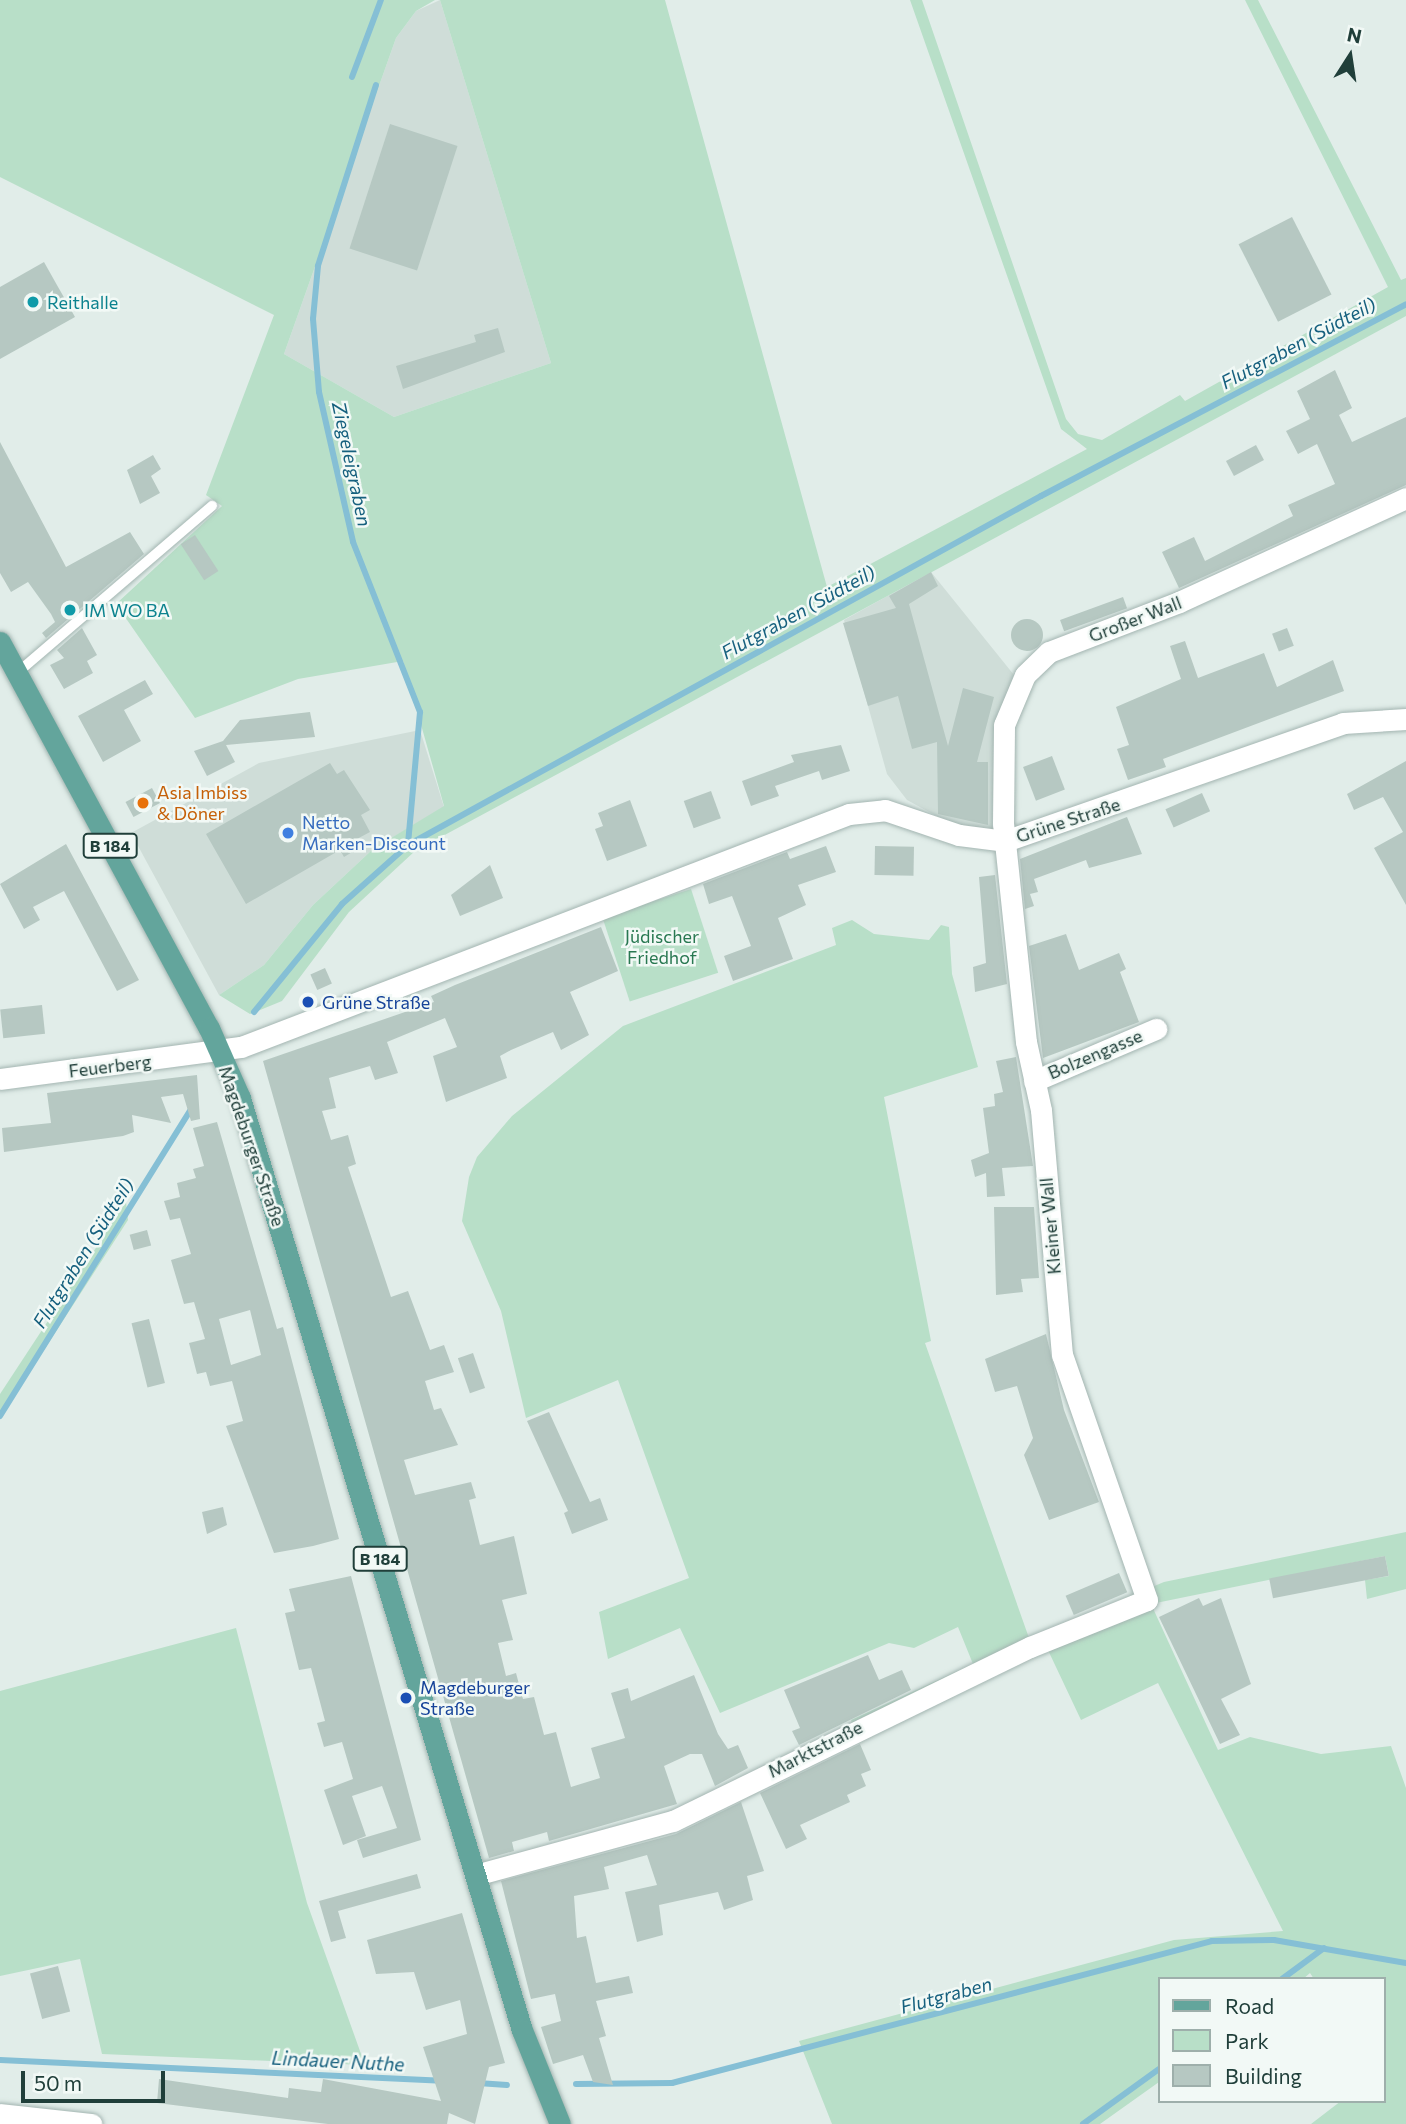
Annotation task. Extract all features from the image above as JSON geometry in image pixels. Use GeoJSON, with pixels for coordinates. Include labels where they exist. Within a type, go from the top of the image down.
{"type":"FeatureCollection","features":[{"type":"Feature","properties":{"kind":"main road","name":"Magdeburger Straße"},"geometry":{"type":"LineString","coordinates":[[0,642],[219,1049],[255,1143],[535,2071],[560,2124]]}},
{"type":"Feature","properties":{"kind":"street","name":"Großer Wall"},"geometry":{"type":"LineString","coordinates":[[1005,841],[1004,725],[1016,689],[1038,660],[1406,498]]}},
{"type":"Feature","properties":{"kind":"street","name":"Grüne Straße"},"geometry":{"type":"LineString","coordinates":[[219,1049],[241,1047],[849,814],[885,810],[976,839],[1005,841],[1343,723],[1406,719]]}},
{"type":"Feature","properties":{"kind":"street","name":"Kleiner Wall"},"geometry":{"type":"LineString","coordinates":[[1005,841],[1034,1081],[1062,1355],[1147,1600]]}},
{"type":"Feature","properties":{"kind":"street","name":"Bolzengasse"},"geometry":{"type":"LineString","coordinates":[[1034,1081],[1156,1029]]}},
{"type":"Feature","properties":{"kind":"street","name":"Feuerberg"},"geometry":{"type":"LineString","coordinates":[[0,1079],[219,1049]]}},
{"type":"Feature","properties":{"kind":"street","name":"Marktstraße"},"geometry":{"type":"LineString","coordinates":[[475,1875],[673,1821],[1018,1653],[1147,1600]]}},
{"type":"Feature","properties":{"kind":"street"},"geometry":{"type":"LineString","coordinates":[[0,2114],[91,2124]]}},
{"type":"Feature","properties":{"kind":"lane"},"geometry":{"type":"LineString","coordinates":[[16,673],[212,506]]}},
{"type":"Feature","properties":{"kind":"shaded area"},"geometry":{"type":"Polygon","coordinates":[[[440,0],[551,363],[394,417],[284,354],[396,38],[416,11],[440,0]]]}},
{"type":"Feature","properties":{"kind":"shaded area"},"geometry":{"type":"Polygon","coordinates":[[[931,572],[1014,675],[995,729],[992,828],[955,826],[907,800],[887,774],[844,620],[931,572]]]}},
{"type":"Feature","properties":{"kind":"shaded area"},"geometry":{"type":"Polygon","coordinates":[[[420,730],[444,807],[373,849],[313,905],[264,965],[219,995],[131,833],[259,763],[420,730]]]}},
{"type":"Feature","properties":{"kind":"green space"},"geometry":{"type":"Polygon","coordinates":[[[0,0],[435,0],[416,11],[396,38],[284,354],[394,417],[551,363],[440,0],[665,0],[827,587],[1087,449],[1061,429],[910,0],[922,0],[1066,419],[1078,434],[1102,440],[1180,395],[1185,401],[1388,287],[1245,0],[1258,0],[1401,280],[1406,278],[1406,316],[415,851],[349,912],[282,1001],[250,1014],[219,995],[264,965],[313,905],[373,849],[444,806],[403,661],[298,679],[195,718],[116,604],[222,506],[206,495],[274,315],[0,177],[0,0]]]}},
{"type":"Feature","properties":{"kind":"green space","name":"Jüdischer Friedhof"},"geometry":{"type":"Polygon","coordinates":[[[691,889],[718,973],[630,1001],[603,918],[691,889]]]}},
{"type":"Feature","properties":{"kind":"green space"},"geometry":{"type":"Polygon","coordinates":[[[852,920],[874,934],[929,940],[941,925],[949,927],[952,974],[978,1067],[884,1097],[931,1341],[925,1343],[1029,1638],[1164,1582],[1406,1532],[1406,1589],[1367,1599],[1365,1580],[1389,1576],[1385,1556],[1151,1604],[1218,1750],[1250,1737],[1321,1754],[1391,1746],[1406,1788],[1406,2124],[1311,2124],[1338,2103],[1385,2103],[1385,1977],[1313,1977],[1310,1973],[1305,1977],[1158,1977],[1158,2083],[1100,2124],[832,2124],[799,2041],[1174,1940],[1283,1931],[1158,1683],[1081,1720],[1047,1648],[857,1738],[851,1720],[973,1664],[958,1627],[914,1648],[889,1643],[720,1713],[680,1628],[608,1659],[599,1612],[689,1578],[618,1380],[526,1418],[501,1311],[462,1221],[469,1177],[477,1157],[512,1116],[623,1026],[836,945],[832,928],[852,920]]]}},
{"type":"Feature","properties":{"kind":"green space"},"geometry":{"type":"Polygon","coordinates":[[[126,1202],[128,1220],[0,1418],[0,1394],[126,1202]]]}},
{"type":"Feature","properties":{"kind":"green space"},"geometry":{"type":"Polygon","coordinates":[[[236,1628],[307,1903],[365,2065],[102,2054],[80,1959],[0,1976],[0,1691],[236,1628]]]}},
{"type":"Feature","properties":{"kind":"building"},"geometry":{"type":"Polygon","coordinates":[[[390,124],[458,146],[417,271],[350,249],[390,124]]]}},
{"type":"Feature","properties":{"kind":"building"},"geometry":{"type":"Polygon","coordinates":[[[1292,217],[1331,295],[1278,322],[1239,244],[1292,217]]]}},
{"type":"Feature","properties":{"kind":"building","name":"Reithalle"},"geometry":{"type":"Polygon","coordinates":[[[44,262],[75,317],[0,359],[0,287],[44,262]]]}},
{"type":"Feature","properties":{"kind":"building"},"geometry":{"type":"Polygon","coordinates":[[[498,328],[505,352],[403,389],[396,366],[476,342],[474,335],[498,328]]]}},
{"type":"Feature","properties":{"kind":"building"},"geometry":{"type":"Polygon","coordinates":[[[1335,370],[1352,408],[1339,415],[1352,442],[1406,417],[1406,485],[1179,588],[1162,552],[1194,537],[1205,561],[1293,516],[1288,505],[1335,484],[1317,444],[1298,454],[1286,431],[1310,419],[1297,391],[1335,370]]]}},
{"type":"Feature","properties":{"kind":"building"},"geometry":{"type":"Polygon","coordinates":[[[0,442],[66,567],[130,532],[144,554],[46,638],[42,633],[55,622],[51,614],[28,582],[11,592],[0,573],[0,442]]]}},
{"type":"Feature","properties":{"kind":"building"},"geometry":{"type":"Polygon","coordinates":[[[1256,445],[1264,460],[1234,476],[1226,461],[1256,445]]]}},
{"type":"Feature","properties":{"kind":"building"},"geometry":{"type":"Polygon","coordinates":[[[153,455],[161,469],[151,476],[160,493],[140,504],[127,470],[153,455]]]}},
{"type":"Feature","properties":{"kind":"building"},"geometry":{"type":"Polygon","coordinates":[[[195,535],[218,571],[204,580],[181,544],[195,535]]]}},
{"type":"Feature","properties":{"kind":"building"},"geometry":{"type":"Polygon","coordinates":[[[931,572],[938,586],[909,604],[948,746],[963,688],[994,697],[977,762],[988,762],[988,825],[938,814],[937,742],[912,749],[898,696],[868,706],[843,623],[896,608],[889,596],[931,572]]]}},
{"type":"Feature","properties":{"kind":"building"},"geometry":{"type":"Polygon","coordinates":[[[1123,597],[1127,608],[1064,631],[1060,620],[1123,597]]]}},
{"type":"Feature","properties":{"kind":"building"},"geometry":{"type":"Polygon","coordinates":[[[1027,619],[1039,623],[1043,635],[1039,647],[1027,651],[1015,647],[1011,635],[1015,623],[1027,619]]]}},
{"type":"Feature","properties":{"kind":"building"},"geometry":{"type":"Polygon","coordinates":[[[82,628],[97,655],[87,661],[93,673],[64,689],[50,665],[64,658],[57,650],[82,628]]]}},
{"type":"Feature","properties":{"kind":"building"},"geometry":{"type":"Polygon","coordinates":[[[1287,628],[1294,646],[1279,651],[1272,634],[1287,628]]]}},
{"type":"Feature","properties":{"kind":"building"},"geometry":{"type":"Polygon","coordinates":[[[1185,641],[1198,678],[1264,653],[1277,687],[1333,660],[1344,691],[1163,759],[1166,767],[1128,780],[1117,749],[1129,745],[1116,707],[1181,679],[1170,646],[1185,641]]]}},
{"type":"Feature","properties":{"kind":"building"},"geometry":{"type":"Polygon","coordinates":[[[145,680],[153,694],[124,710],[141,741],[103,762],[78,716],[145,680]]]}},
{"type":"Feature","properties":{"kind":"building"},"geometry":{"type":"Polygon","coordinates":[[[310,712],[315,737],[226,745],[235,762],[207,776],[194,751],[223,741],[240,720],[310,712]]]}},
{"type":"Feature","properties":{"kind":"building"},"geometry":{"type":"Polygon","coordinates":[[[841,745],[850,771],[822,780],[819,771],[775,786],[779,796],[751,806],[742,781],[794,762],[791,755],[841,745]]]}},
{"type":"Feature","properties":{"kind":"building"},"geometry":{"type":"Polygon","coordinates":[[[1052,756],[1065,790],[1036,801],[1023,767],[1052,756]]]}},
{"type":"Feature","properties":{"kind":"building"},"geometry":{"type":"Polygon","coordinates":[[[1406,761],[1406,905],[1374,848],[1403,832],[1383,797],[1354,810],[1347,794],[1406,761]]]}},
{"type":"Feature","properties":{"kind":"building","name":"Netto Marken-Discount"},"geometry":{"type":"Polygon","coordinates":[[[330,763],[337,774],[344,770],[370,810],[361,815],[370,832],[355,840],[359,848],[344,857],[340,850],[246,904],[206,834],[330,763]]]}},
{"type":"Feature","properties":{"kind":"building","name":"Asia Imbiss & Döner"},"geometry":{"type":"Polygon","coordinates":[[[152,788],[160,803],[133,817],[126,802],[152,788]]]}},
{"type":"Feature","properties":{"kind":"building"},"geometry":{"type":"Polygon","coordinates":[[[711,791],[721,818],[694,828],[684,801],[711,791]]]}},
{"type":"Feature","properties":{"kind":"building"},"geometry":{"type":"Polygon","coordinates":[[[1202,793],[1210,811],[1174,828],[1165,809],[1202,793]]]}},
{"type":"Feature","properties":{"kind":"building"},"geometry":{"type":"Polygon","coordinates":[[[630,800],[647,846],[607,861],[595,829],[603,826],[598,813],[630,800]]]}},
{"type":"Feature","properties":{"kind":"building"},"geometry":{"type":"Polygon","coordinates":[[[1127,817],[1142,854],[1089,868],[1086,860],[1034,879],[1038,892],[1030,894],[1034,906],[1025,909],[1020,859],[1127,817]]]}},
{"type":"Feature","properties":{"kind":"building"},"geometry":{"type":"Polygon","coordinates":[[[66,844],[139,980],[117,991],[64,891],[33,907],[40,920],[24,929],[0,884],[66,844]]]}},
{"type":"Feature","properties":{"kind":"building"},"geometry":{"type":"Polygon","coordinates":[[[826,846],[836,872],[798,885],[806,905],[778,918],[793,959],[733,981],[724,956],[751,946],[732,896],[709,904],[703,884],[787,852],[790,859],[826,846]]]}},
{"type":"Feature","properties":{"kind":"building"},"geometry":{"type":"Polygon","coordinates":[[[875,846],[914,847],[913,876],[874,875],[875,846]]]}},
{"type":"Feature","properties":{"kind":"building"},"geometry":{"type":"Polygon","coordinates":[[[490,865],[503,898],[460,916],[451,895],[490,865]]]}},
{"type":"Feature","properties":{"kind":"building"},"geometry":{"type":"Polygon","coordinates":[[[995,875],[1007,984],[975,992],[973,967],[986,963],[979,877],[995,875]]]}},
{"type":"Feature","properties":{"kind":"building"},"geometry":{"type":"Polygon","coordinates":[[[601,927],[618,971],[570,992],[589,1035],[561,1050],[553,1032],[511,1050],[500,1056],[507,1078],[446,1102],[433,1056],[457,1047],[445,1018],[387,1042],[398,1073],[375,1080],[370,1066],[329,1078],[336,1108],[322,1111],[331,1140],[348,1135],[356,1164],[348,1167],[391,1297],[408,1291],[430,1350],[444,1345],[454,1372],[425,1381],[434,1410],[441,1408],[458,1445],[404,1460],[415,1495],[471,1482],[476,1498],[469,1500],[480,1545],[514,1536],[527,1594],[502,1600],[513,1640],[498,1643],[506,1676],[516,1673],[523,1699],[534,1697],[544,1735],[556,1732],[571,1787],[600,1778],[591,1748],[625,1738],[611,1693],[628,1688],[631,1701],[694,1675],[718,1734],[728,1749],[738,1745],[748,1768],[715,1786],[702,1754],[690,1754],[664,1766],[677,1804],[549,1841],[547,1832],[512,1842],[514,1851],[489,1858],[263,1061],[434,1002],[431,996],[455,985],[601,927]]]}},
{"type":"Feature","properties":{"kind":"building"},"geometry":{"type":"Polygon","coordinates":[[[1066,934],[1079,970],[1119,953],[1126,969],[1120,972],[1139,1022],[1043,1058],[1029,946],[1066,934]]]}},
{"type":"Feature","properties":{"kind":"building"},"geometry":{"type":"Polygon","coordinates":[[[325,968],[332,984],[317,990],[310,975],[325,968]]]}},
{"type":"Feature","properties":{"kind":"building"},"geometry":{"type":"Polygon","coordinates":[[[42,1005],[45,1034],[3,1038],[0,1009],[42,1005]]]}},
{"type":"Feature","properties":{"kind":"building"},"geometry":{"type":"Polygon","coordinates":[[[1016,1057],[1033,1166],[1002,1168],[1005,1196],[987,1197],[986,1173],[975,1177],[971,1160],[989,1153],[983,1108],[995,1106],[994,1094],[1003,1092],[996,1061],[1016,1057]]]}},
{"type":"Feature","properties":{"kind":"building"},"geometry":{"type":"Polygon","coordinates":[[[197,1075],[200,1119],[191,1121],[183,1094],[161,1097],[171,1123],[132,1115],[134,1132],[123,1136],[4,1152],[2,1128],[51,1123],[47,1093],[197,1075]]]}},
{"type":"Feature","properties":{"kind":"building"},"geometry":{"type":"Polygon","coordinates":[[[217,1122],[277,1329],[283,1327],[339,1539],[274,1553],[226,1426],[243,1421],[232,1381],[210,1386],[206,1372],[197,1374],[189,1343],[205,1339],[194,1302],[184,1304],[171,1260],[191,1254],[180,1218],[170,1220],[164,1201],[180,1197],[177,1183],[196,1178],[193,1169],[204,1166],[193,1128],[217,1122]],[[250,1310],[219,1319],[231,1365],[261,1355],[250,1310]]]}},
{"type":"Feature","properties":{"kind":"building"},"geometry":{"type":"Polygon","coordinates":[[[994,1207],[1034,1207],[1039,1278],[1021,1279],[1023,1292],[996,1295],[994,1207]]]}},
{"type":"Feature","properties":{"kind":"building"},"geometry":{"type":"Polygon","coordinates":[[[147,1230],[151,1245],[134,1250],[130,1235],[147,1230]]]}},
{"type":"Feature","properties":{"kind":"building"},"geometry":{"type":"Polygon","coordinates":[[[149,1319],[165,1383],[148,1387],[132,1323],[149,1319]]]}},
{"type":"Feature","properties":{"kind":"building"},"geometry":{"type":"Polygon","coordinates":[[[1046,1334],[1064,1410],[1099,1502],[1049,1520],[1024,1455],[1033,1438],[1017,1386],[995,1392],[985,1359],[1046,1334]]]}},
{"type":"Feature","properties":{"kind":"building"},"geometry":{"type":"Polygon","coordinates":[[[473,1353],[485,1388],[470,1393],[458,1358],[473,1353]]]}},
{"type":"Feature","properties":{"kind":"building"},"geometry":{"type":"Polygon","coordinates":[[[549,1412],[590,1502],[600,1498],[608,1520],[572,1534],[564,1513],[568,1511],[527,1421],[549,1412]]]}},
{"type":"Feature","properties":{"kind":"building"},"geometry":{"type":"Polygon","coordinates":[[[223,1507],[227,1525],[207,1534],[202,1512],[223,1507]]]}},
{"type":"Feature","properties":{"kind":"building"},"geometry":{"type":"Polygon","coordinates":[[[1385,1556],[1389,1576],[1273,1598],[1269,1579],[1385,1556]]]}},
{"type":"Feature","properties":{"kind":"building"},"geometry":{"type":"Polygon","coordinates":[[[1119,1573],[1127,1592],[1074,1615],[1066,1596],[1119,1573]]]}},
{"type":"Feature","properties":{"kind":"building"},"geometry":{"type":"Polygon","coordinates":[[[351,1576],[421,1840],[363,1858],[357,1840],[397,1828],[382,1786],[352,1796],[366,1836],[343,1845],[324,1790],[353,1779],[342,1742],[324,1747],[317,1723],[325,1721],[311,1668],[299,1670],[285,1613],[295,1611],[289,1589],[351,1576]]]}},
{"type":"Feature","properties":{"kind":"building"},"geometry":{"type":"Polygon","coordinates":[[[1199,1598],[1203,1606],[1221,1598],[1251,1684],[1221,1699],[1240,1735],[1220,1744],[1159,1617],[1199,1598]]]}},
{"type":"Feature","properties":{"kind":"building"},"geometry":{"type":"Polygon","coordinates":[[[868,1655],[879,1680],[902,1670],[911,1690],[799,1745],[792,1731],[800,1728],[784,1690],[868,1655]]]}},
{"type":"Feature","properties":{"kind":"building"},"geometry":{"type":"Polygon","coordinates":[[[860,1744],[871,1770],[861,1774],[866,1786],[847,1795],[850,1802],[800,1825],[807,1839],[786,1849],[760,1793],[860,1744]]]}},
{"type":"Feature","properties":{"kind":"building"},"geometry":{"type":"Polygon","coordinates":[[[741,1802],[764,1871],[747,1876],[753,1900],[724,1910],[718,1892],[659,1905],[663,1935],[637,1942],[625,1892],[657,1885],[647,1855],[604,1867],[609,1889],[574,1896],[577,1938],[586,1936],[596,1983],[629,1976],[633,1993],[596,2001],[606,2036],[599,2038],[613,2085],[593,2082],[583,2055],[553,2064],[541,2027],[561,2021],[555,1994],[531,1999],[501,1881],[676,1834],[741,1802]]]}},
{"type":"Feature","properties":{"kind":"building"},"geometry":{"type":"Polygon","coordinates":[[[417,1874],[421,1888],[338,1911],[346,1938],[331,1942],[319,1901],[417,1874]]]}},
{"type":"Feature","properties":{"kind":"building"},"geometry":{"type":"Polygon","coordinates":[[[462,1913],[505,2063],[489,2067],[475,2124],[449,2113],[447,2124],[328,2124],[157,2103],[159,2079],[288,2098],[289,2088],[321,2092],[323,2079],[441,2101],[423,2047],[467,2034],[460,2000],[426,2010],[414,1972],[376,1974],[367,1940],[462,1913]]]}},
{"type":"Feature","properties":{"kind":"building"},"geometry":{"type":"Polygon","coordinates":[[[58,1966],[70,2011],[42,2019],[30,1974],[58,1966]]]}},
{"type":"Feature","properties":{"kind":"waterway","name":"Ziegeleigraben"},"geometry":{"type":"LineString","coordinates":[[352,77],[381,0]]}},
{"type":"Feature","properties":{"kind":"waterway","name":"Ziegeleigraben"},"geometry":{"type":"LineString","coordinates":[[376,85],[318,266],[313,319],[319,392],[353,542],[420,712],[408,845]]}},
{"type":"Feature","properties":{"kind":"waterway","name":"Flutgraben (Südteil)"},"geometry":{"type":"LineString","coordinates":[[254,1012],[342,904],[408,845],[1041,496],[1406,304]]}},
{"type":"Feature","properties":{"kind":"waterway","name":"Flutgraben (Südteil)"},"geometry":{"type":"LineString","coordinates":[[0,1416],[192,1108]]}},
{"type":"Feature","properties":{"kind":"waterway","name":"Flutgraben"},"geometry":{"type":"LineString","coordinates":[[576,2084],[672,2083],[1212,1941],[1274,1940],[1406,1963]]}},
{"type":"Feature","properties":{"kind":"waterway","name":"Lindauer Nuthe"},"geometry":{"type":"LineString","coordinates":[[1285,1977],[1324,1948]]}},
{"type":"Feature","properties":{"kind":"waterway","name":"Lindauer Nuthe"},"geometry":{"type":"LineString","coordinates":[[0,2060],[442,2081]]}},
{"type":"Feature","properties":{"kind":"waterway","name":"Lindauer Nuthe"},"geometry":{"type":"LineString","coordinates":[[1083,2124],[1158,2070]]}},
{"type":"Feature","properties":{"kind":"waterway","name":"Lindauer Nuthe"},"geometry":{"type":"LineString","coordinates":[[478,2083],[507,2085]]}},
{"type":"Feature","properties":{"kind":"place","name":"Reithalle"},"geometry":{"type":"Point","coordinates":[33,302]}},
{"type":"Feature","properties":{"kind":"place","name":"IM WO BA"},"geometry":{"type":"Point","coordinates":[70,610]}},
{"type":"Feature","properties":{"kind":"place","name":"Asia Imbiss & Döner"},"geometry":{"type":"Point","coordinates":[143,803]}},
{"type":"Feature","properties":{"kind":"place","name":"Netto Marken-Discount"},"geometry":{"type":"Point","coordinates":[288,833]}},
{"type":"Feature","properties":{"kind":"place","name":"Grüne Straße"},"geometry":{"type":"Point","coordinates":[308,1002]}},
{"type":"Feature","properties":{"kind":"place","name":"Magdeburger Straße"},"geometry":{"type":"Point","coordinates":[406,1698]}}]}
